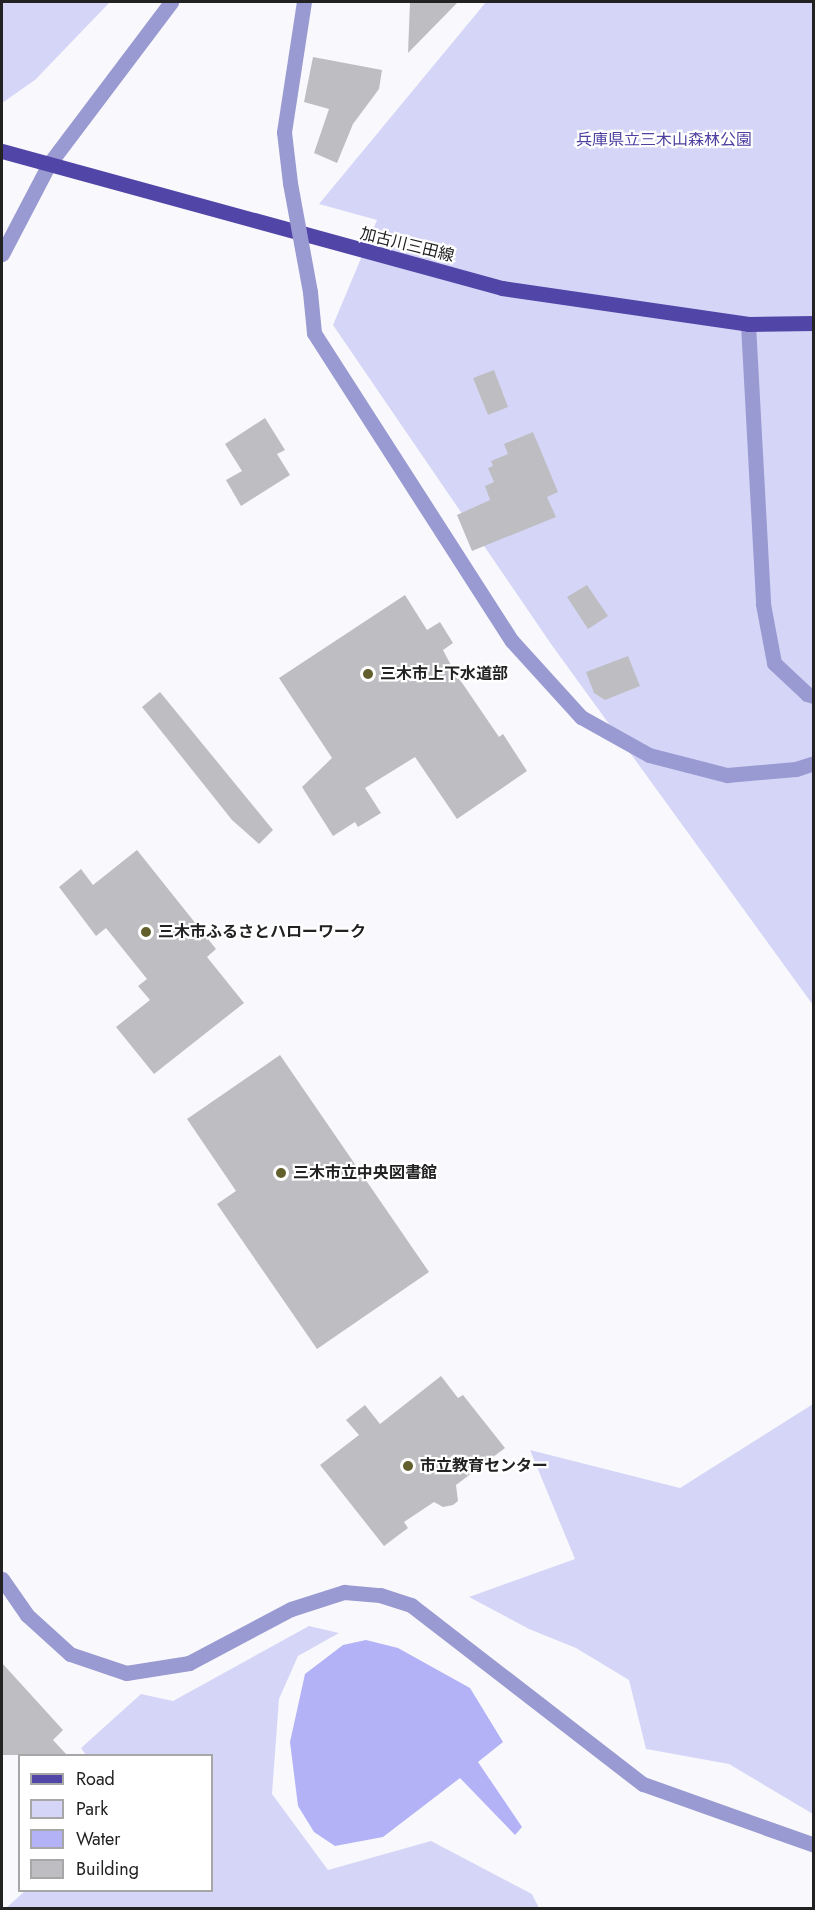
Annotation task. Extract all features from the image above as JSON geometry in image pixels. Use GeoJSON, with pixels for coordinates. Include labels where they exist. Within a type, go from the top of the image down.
{"type":"FeatureCollection","features":[{"type":"Feature","properties":{"kind":"main road","name":"加古川三田線"},"geometry":{"type":"LineString","coordinates":[[2,152],[502,288],[748,324],[813,322]]}},
{"type":"Feature","properties":{"kind":"street"},"geometry":{"type":"LineString","coordinates":[[2,254],[49,164],[171,2]]}},
{"type":"Feature","properties":{"kind":"street"},"geometry":{"type":"LineString","coordinates":[[304,2],[284,132],[290,183],[310,292],[314,333],[512,640],[581,717],[649,755],[727,775],[796,769],[813,763]]}},
{"type":"Feature","properties":{"kind":"street"},"geometry":{"type":"LineString","coordinates":[[748,324],[763,604],[774,663],[807,694],[813,696]]}},
{"type":"Feature","properties":{"kind":"street"},"geometry":{"type":"LineString","coordinates":[[2,1579],[27,1615],[70,1654],[126,1673],[189,1663],[291,1609],[344,1592],[380,1595],[411,1605],[643,1784],[813,1845]]}},
{"type":"Feature","properties":{"kind":"green space"},"geometry":{"type":"Polygon","coordinates":[[[2,2],[110,2],[35,80],[2,103],[2,2]]]}},
{"type":"Feature","properties":{"kind":"green space","name":"兵庫県立三木山森林公園"},"geometry":{"type":"Polygon","coordinates":[[[486,2],[813,2],[813,1005],[551,644],[333,325],[377,220],[319,204],[486,2]]]}},
{"type":"Feature","properties":{"kind":"green space"},"geometry":{"type":"Polygon","coordinates":[[[813,1404],[813,1814],[729,1764],[646,1749],[629,1680],[576,1648],[529,1629],[469,1597],[575,1559],[530,1450],[680,1488],[813,1404]]]}},
{"type":"Feature","properties":{"kind":"green space"},"geometry":{"type":"Polygon","coordinates":[[[309,1626],[339,1633],[298,1656],[279,1699],[272,1794],[328,1870],[431,1841],[532,1894],[539,1908],[6,1908],[24,1892],[213,1892],[213,1754],[85,1754],[81,1748],[141,1694],[173,1701],[309,1626]]]}},
{"type":"Feature","properties":{"kind":"water"},"geometry":{"type":"Polygon","coordinates":[[[366,1640],[398,1648],[470,1688],[503,1742],[478,1762],[522,1827],[515,1835],[460,1778],[383,1837],[335,1846],[314,1832],[298,1806],[290,1742],[305,1674],[343,1645],[366,1640]]]}},
{"type":"Feature","properties":{"kind":"building"},"geometry":{"type":"Polygon","coordinates":[[[410,2],[458,2],[408,53],[410,2]]]}},
{"type":"Feature","properties":{"kind":"building"},"geometry":{"type":"Polygon","coordinates":[[[313,57],[382,70],[379,89],[353,124],[337,163],[314,153],[329,109],[304,102],[313,57]]]}},
{"type":"Feature","properties":{"kind":"building"},"geometry":{"type":"Polygon","coordinates":[[[494,370],[508,407],[488,415],[473,378],[494,370]]]}},
{"type":"Feature","properties":{"kind":"building"},"geometry":{"type":"Polygon","coordinates":[[[265,418],[285,450],[277,454],[290,475],[241,506],[226,480],[242,471],[225,444],[265,418]]]}},
{"type":"Feature","properties":{"kind":"building"},"geometry":{"type":"Polygon","coordinates":[[[533,432],[558,492],[547,497],[556,517],[472,551],[457,515],[490,500],[485,486],[494,482],[488,468],[493,466],[491,461],[508,454],[504,444],[533,432]]]}},
{"type":"Feature","properties":{"kind":"building"},"geometry":{"type":"Polygon","coordinates":[[[587,585],[608,616],[588,629],[567,597],[587,585]]]}},
{"type":"Feature","properties":{"kind":"building"},"geometry":{"type":"Polygon","coordinates":[[[405,595],[427,630],[440,622],[453,643],[443,650],[454,671],[499,737],[503,734],[527,771],[457,819],[415,757],[365,788],[381,813],[358,827],[355,822],[333,836],[302,787],[332,758],[279,678],[405,595]]]}},
{"type":"Feature","properties":{"kind":"building"},"geometry":{"type":"Polygon","coordinates":[[[628,656],[640,686],[605,700],[594,693],[586,672],[628,656]]]}},
{"type":"Feature","properties":{"kind":"building"},"geometry":{"type":"Polygon","coordinates":[[[160,692],[273,830],[259,844],[232,820],[142,707],[160,692]]]}},
{"type":"Feature","properties":{"kind":"building"},"geometry":{"type":"Polygon","coordinates":[[[137,850],[216,949],[207,957],[244,1003],[154,1074],[116,1027],[150,1000],[138,986],[147,979],[106,928],[96,936],[59,887],[81,869],[93,885],[137,850]]]}},
{"type":"Feature","properties":{"kind":"building"},"geometry":{"type":"Polygon","coordinates":[[[280,1055],[429,1272],[317,1349],[217,1204],[236,1191],[187,1119],[280,1055]]]}},
{"type":"Feature","properties":{"kind":"building"},"geometry":{"type":"Polygon","coordinates":[[[441,1376],[458,1398],[463,1395],[505,1448],[456,1485],[458,1501],[453,1505],[443,1507],[434,1502],[404,1522],[408,1528],[384,1546],[320,1465],[359,1435],[346,1420],[365,1405],[380,1424],[441,1376]]]}},
{"type":"Feature","properties":{"kind":"building"},"geometry":{"type":"Polygon","coordinates":[[[2,1663],[63,1730],[53,1740],[66,1754],[2,1755],[2,1663]]]}},
{"type":"Feature","properties":{"kind":"place","name":"三木市上下水道部"},"geometry":{"type":"Point","coordinates":[368,674]}},
{"type":"Feature","properties":{"kind":"place","name":"三木市ふるさとハローワーク"},"geometry":{"type":"Point","coordinates":[146,932]}},
{"type":"Feature","properties":{"kind":"place","name":"三木市立中央図書館"},"geometry":{"type":"Point","coordinates":[281,1173]}},
{"type":"Feature","properties":{"kind":"place","name":"市立教育センター"},"geometry":{"type":"Point","coordinates":[408,1466]}}]}
